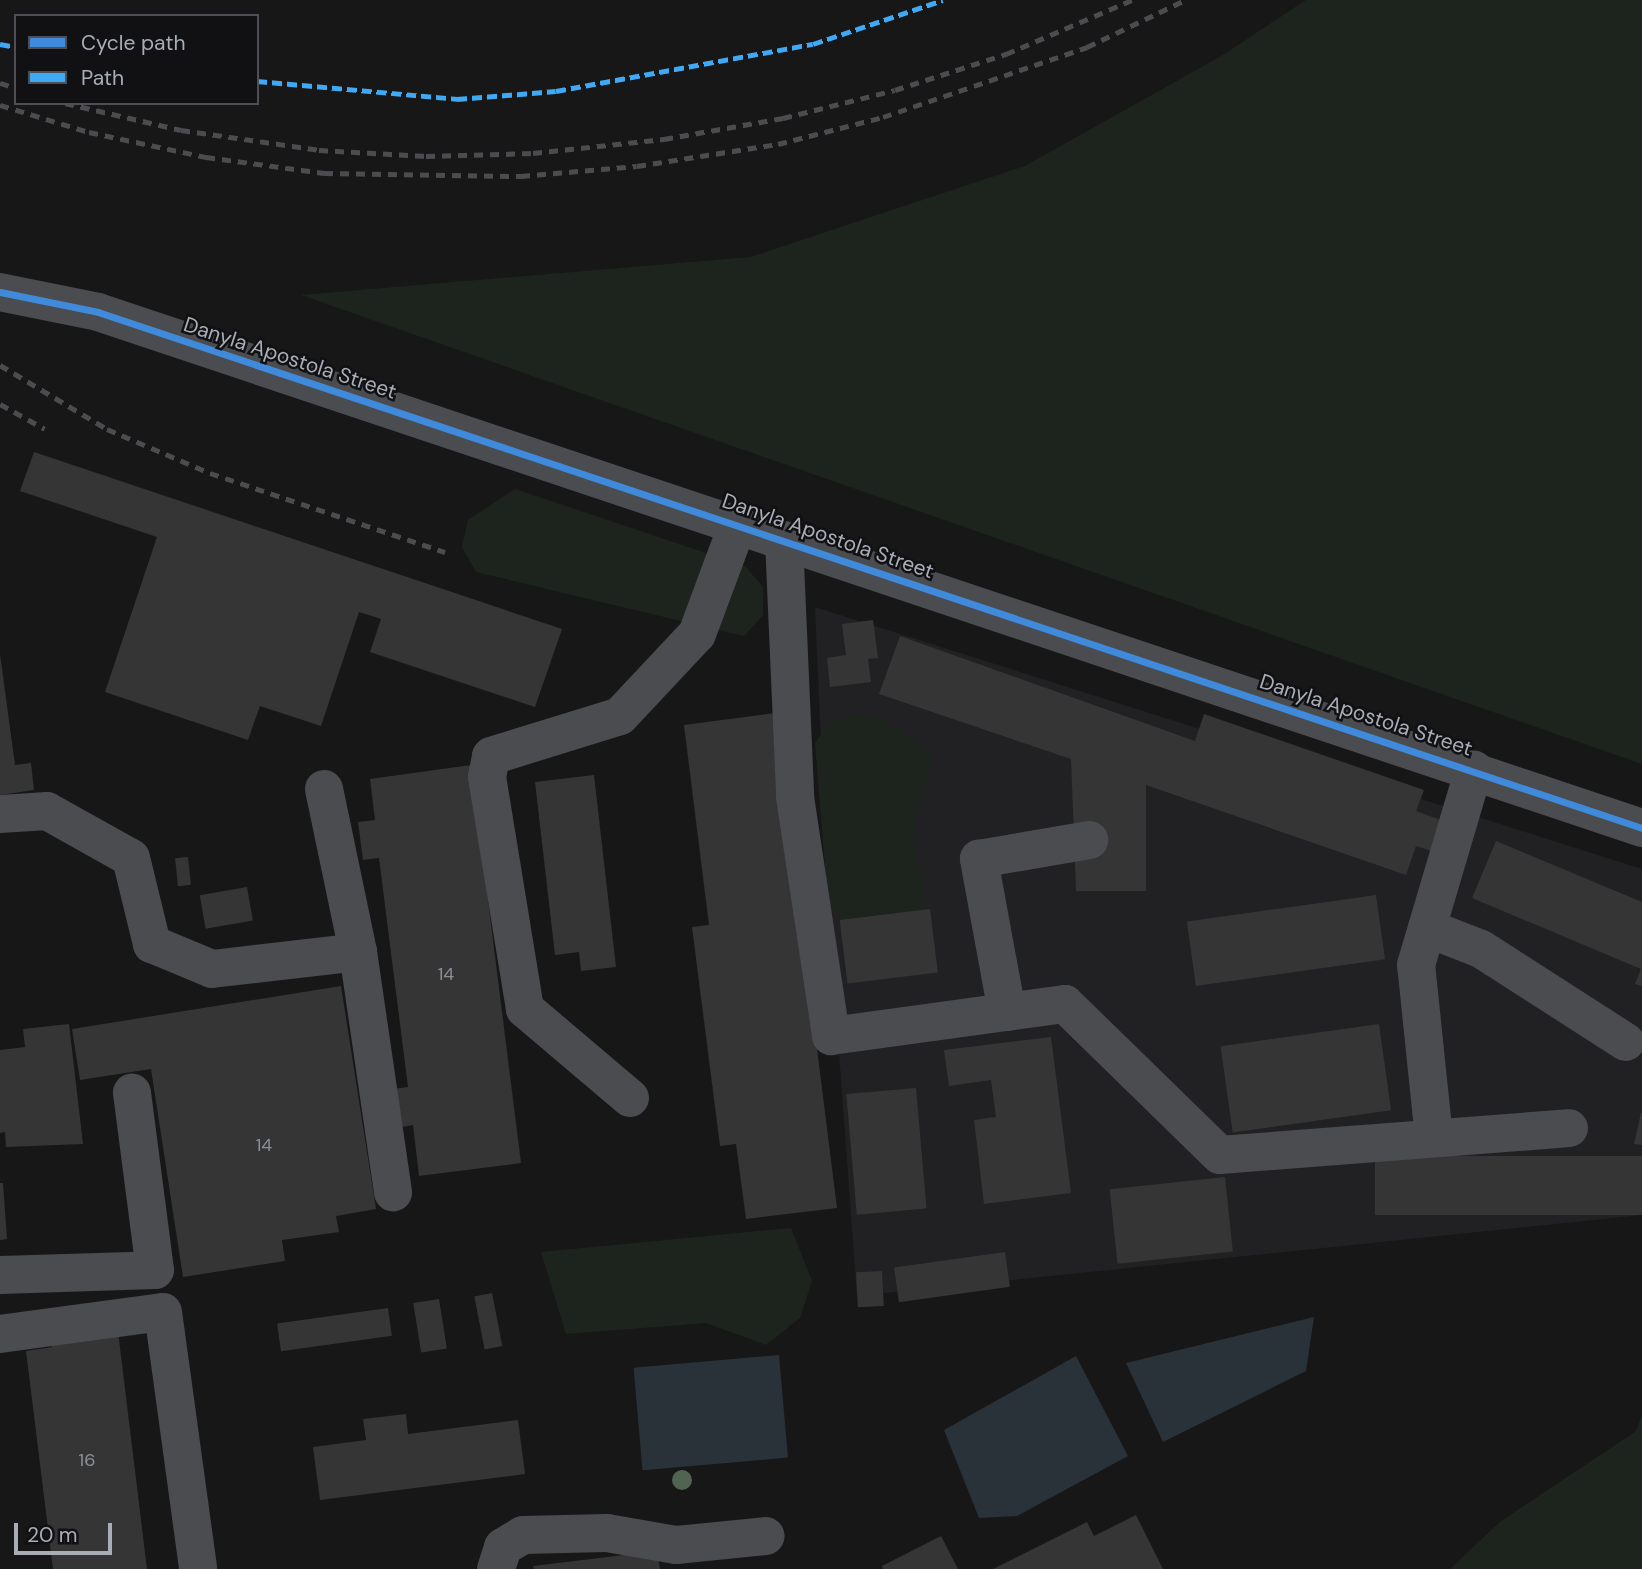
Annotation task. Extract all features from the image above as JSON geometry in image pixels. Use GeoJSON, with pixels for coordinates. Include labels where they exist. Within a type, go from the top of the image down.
{"type":"FeatureCollection","features":[{"type":"Feature","properties":{"kind":"street","name":"Danyla Apostola Street"},"geometry":{"type":"LineString","coordinates":[[0,292],[97,312],[1474,769],[1642,828]]}},
{"type":"Feature","properties":{"kind":"street"},"geometry":{"type":"LineString","coordinates":[[630,1098],[525,1009],[487,777],[491,756],[620,716],[697,634],[738,524]]}},
{"type":"Feature","properties":{"kind":"street"},"geometry":{"type":"LineString","coordinates":[[784,540],[795,797],[831,1036],[1065,1004],[1220,1155],[1569,1128]]}},
{"type":"Feature","properties":{"kind":"street"},"geometry":{"type":"LineString","coordinates":[[1434,1138],[1416,965],[1474,769]]}},
{"type":"Feature","properties":{"kind":"street"},"geometry":{"type":"LineString","coordinates":[[324,789],[358,952],[393,1192]]}},
{"type":"Feature","properties":{"kind":"street"},"geometry":{"type":"LineString","coordinates":[[0,814],[47,811],[131,858],[152,944],[212,969],[358,952]]}},
{"type":"Feature","properties":{"kind":"street"},"geometry":{"type":"LineString","coordinates":[[1007,1012],[979,859],[1089,840]]}},
{"type":"Feature","properties":{"kind":"street"},"geometry":{"type":"LineString","coordinates":[[1427,928],[1480,949],[1626,1042]]}},
{"type":"Feature","properties":{"kind":"street"},"geometry":{"type":"LineString","coordinates":[[0,1275],[155,1270],[132,1092]]}},
{"type":"Feature","properties":{"kind":"street"},"geometry":{"type":"LineString","coordinates":[[0,1334],[163,1312],[198,1569]]}},
{"type":"Feature","properties":{"kind":"street"},"geometry":{"type":"LineString","coordinates":[[496,1569],[503,1547],[523,1535],[607,1533],[676,1545],[766,1536]]}},
{"type":"Feature","properties":{"kind":"shaded area"},"geometry":{"type":"Polygon","coordinates":[[[1306,0],[1642,0],[1642,764],[301,295],[751,257],[1025,166],[1223,55],[1306,0]]]}},
{"type":"Feature","properties":{"kind":"shaded area"},"geometry":{"type":"Polygon","coordinates":[[[515,489],[745,566],[763,587],[763,615],[744,636],[476,572],[462,547],[468,520],[515,489]]]}},
{"type":"Feature","properties":{"kind":"shaded area"},"geometry":{"type":"Polygon","coordinates":[[[815,607],[1642,869],[1642,1215],[857,1296],[828,905],[815,607]]]}},
{"type":"Feature","properties":{"kind":"shaded area"},"geometry":{"type":"Polygon","coordinates":[[[858,714],[884,719],[929,752],[931,763],[915,816],[913,844],[927,898],[919,926],[848,924],[828,905],[815,743],[831,721],[858,714]]]}},
{"type":"Feature","properties":{"kind":"shaded area"},"geometry":{"type":"Polygon","coordinates":[[[791,1228],[812,1281],[800,1318],[766,1345],[706,1323],[566,1334],[541,1252],[791,1228]]]}},
{"type":"Feature","properties":{"kind":"shaded area"},"geometry":{"type":"Polygon","coordinates":[[[1314,1317],[1306,1371],[1163,1442],[1126,1363],[1314,1317]]]}},
{"type":"Feature","properties":{"kind":"shaded area"},"geometry":{"type":"Polygon","coordinates":[[[779,1355],[788,1458],[643,1470],[634,1368],[779,1355]]]}},
{"type":"Feature","properties":{"kind":"shaded area"},"geometry":{"type":"Polygon","coordinates":[[[1076,1356],[1128,1456],[1017,1516],[979,1518],[944,1430],[1076,1356]]]}},
{"type":"Feature","properties":{"kind":"shaded area"},"geometry":{"type":"Polygon","coordinates":[[[1642,1416],[1642,1569],[1450,1569],[1501,1521],[1635,1432],[1642,1416]]]}},
{"type":"Feature","properties":{"kind":"building"},"geometry":{"type":"Polygon","coordinates":[[[34,452],[562,629],[535,707],[370,652],[381,619],[359,612],[321,726],[260,706],[248,740],[105,692],[157,537],[20,491],[34,452]]]}},
{"type":"Feature","properties":{"kind":"building"},"geometry":{"type":"Polygon","coordinates":[[[873,620],[878,658],[868,659],[871,682],[830,687],[827,658],[846,655],[842,624],[873,620]]]}},
{"type":"Feature","properties":{"kind":"building"},"geometry":{"type":"Polygon","coordinates":[[[900,636],[1195,741],[1204,714],[1424,790],[1416,811],[1449,823],[1438,853],[1416,846],[1406,875],[1146,785],[1146,891],[1076,891],[1071,759],[879,694],[900,636]]]}},
{"type":"Feature","properties":{"kind":"building"},"geometry":{"type":"Polygon","coordinates":[[[0,654],[15,765],[31,763],[34,790],[0,795],[0,654]]]}},
{"type":"Feature","properties":{"kind":"building"},"geometry":{"type":"Polygon","coordinates":[[[775,713],[837,1208],[746,1219],[736,1144],[720,1146],[692,927],[709,925],[684,725],[775,713]]]}},
{"type":"Feature","properties":{"kind":"building"},"geometry":{"type":"Polygon","coordinates":[[[471,765],[521,1163],[419,1176],[413,1125],[397,1128],[392,1089],[408,1087],[379,858],[363,860],[358,822],[375,820],[370,779],[471,765]]]}},
{"type":"Feature","properties":{"kind":"building"},"geometry":{"type":"Polygon","coordinates":[[[594,775],[616,967],[581,971],[579,952],[555,955],[535,782],[594,775]]]}},
{"type":"Feature","properties":{"kind":"building"},"geometry":{"type":"Polygon","coordinates":[[[1496,841],[1642,902],[1642,986],[1635,984],[1641,969],[1472,898],[1496,841]]]}},
{"type":"Feature","properties":{"kind":"building"},"geometry":{"type":"Polygon","coordinates":[[[188,857],[191,885],[178,886],[175,858],[188,857]]]}},
{"type":"Feature","properties":{"kind":"building"},"geometry":{"type":"Polygon","coordinates":[[[247,887],[253,920],[206,929],[200,895],[247,887]]]}},
{"type":"Feature","properties":{"kind":"building"},"geometry":{"type":"Polygon","coordinates":[[[1376,895],[1385,959],[1196,986],[1187,922],[1376,895]]]}},
{"type":"Feature","properties":{"kind":"building"},"geometry":{"type":"Polygon","coordinates":[[[930,909],[938,973],[847,984],[840,920],[930,909]]]}},
{"type":"Feature","properties":{"kind":"building"},"geometry":{"type":"Polygon","coordinates":[[[341,986],[376,1209],[336,1216],[339,1232],[282,1240],[285,1261],[183,1277],[151,1069],[80,1080],[72,1029],[341,986]]]}},
{"type":"Feature","properties":{"kind":"building"},"geometry":{"type":"Polygon","coordinates":[[[69,1024],[83,1144],[6,1147],[5,1132],[0,1133],[0,1050],[25,1047],[23,1029],[69,1024]]]}},
{"type":"Feature","properties":{"kind":"building"},"geometry":{"type":"Polygon","coordinates":[[[1379,1024],[1391,1110],[1233,1132],[1221,1046],[1379,1024]]]}},
{"type":"Feature","properties":{"kind":"building"},"geometry":{"type":"Polygon","coordinates":[[[1051,1037],[1071,1193],[984,1204],[974,1120],[996,1117],[991,1080],[949,1086],[944,1050],[1051,1037]]]}},
{"type":"Feature","properties":{"kind":"building"},"geometry":{"type":"Polygon","coordinates":[[[916,1088],[927,1209],[857,1215],[846,1094],[916,1088]]]}},
{"type":"Feature","properties":{"kind":"building"},"geometry":{"type":"Polygon","coordinates":[[[1642,1113],[1642,1145],[1634,1144],[1642,1113]]]}},
{"type":"Feature","properties":{"kind":"building"},"geometry":{"type":"Polygon","coordinates":[[[1375,1156],[1642,1156],[1642,1215],[1375,1215],[1375,1156]]]}},
{"type":"Feature","properties":{"kind":"building"},"geometry":{"type":"Polygon","coordinates":[[[1225,1177],[1233,1252],[1117,1264],[1110,1189],[1225,1177]]]}},
{"type":"Feature","properties":{"kind":"building"},"geometry":{"type":"Polygon","coordinates":[[[0,1183],[3,1183],[7,1239],[0,1240],[0,1183]]]}},
{"type":"Feature","properties":{"kind":"building"},"geometry":{"type":"Polygon","coordinates":[[[1005,1252],[1010,1287],[899,1302],[894,1268],[1005,1252]]]}},
{"type":"Feature","properties":{"kind":"building"},"geometry":{"type":"Polygon","coordinates":[[[882,1271],[884,1306],[858,1307],[856,1272],[882,1271]]]}},
{"type":"Feature","properties":{"kind":"building"},"geometry":{"type":"Polygon","coordinates":[[[492,1293],[502,1346],[485,1349],[474,1296],[492,1293]]]}},
{"type":"Feature","properties":{"kind":"building"},"geometry":{"type":"Polygon","coordinates":[[[439,1299],[447,1348],[421,1352],[413,1303],[439,1299]]]}},
{"type":"Feature","properties":{"kind":"building"},"geometry":{"type":"Polygon","coordinates":[[[388,1308],[392,1336],[281,1351],[277,1324],[388,1308]]]}},
{"type":"Feature","properties":{"kind":"building"},"geometry":{"type":"Polygon","coordinates":[[[117,1323],[147,1569],[53,1569],[26,1351],[52,1347],[50,1332],[117,1323]]]}},
{"type":"Feature","properties":{"kind":"building"},"geometry":{"type":"Polygon","coordinates":[[[406,1414],[408,1434],[518,1420],[525,1474],[320,1500],[313,1447],[366,1440],[363,1419],[406,1414]]]}},
{"type":"Feature","properties":{"kind":"building"},"geometry":{"type":"Polygon","coordinates":[[[1136,1515],[1163,1569],[993,1569],[1087,1522],[1094,1536],[1136,1515]]]}},
{"type":"Feature","properties":{"kind":"building"},"geometry":{"type":"Polygon","coordinates":[[[941,1536],[958,1569],[883,1569],[882,1566],[941,1536]]]}},
{"type":"Feature","properties":{"kind":"building"},"geometry":{"type":"Polygon","coordinates":[[[657,1551],[660,1569],[534,1569],[533,1566],[657,1551]]]}},
{"type":"Feature","properties":{"kind":"railway"},"geometry":{"type":"LineString","coordinates":[[74,105],[181,130],[319,150],[426,156],[533,153],[664,139],[783,118],[895,90],[1006,54],[1132,0]]}},
{"type":"Feature","properties":{"kind":"railway"},"geometry":{"type":"LineString","coordinates":[[0,105],[89,132],[206,157],[324,173],[521,176],[637,166],[778,144],[883,117],[1087,47],[1185,0]]}},
{"type":"Feature","properties":{"kind":"railway"},"geometry":{"type":"LineString","coordinates":[[0,83],[14,87]]}},
{"type":"Feature","properties":{"kind":"railway"},"geometry":{"type":"LineString","coordinates":[[0,365],[107,429],[210,473],[445,552]]}},
{"type":"Feature","properties":{"kind":"railway"},"geometry":{"type":"LineString","coordinates":[[0,404],[45,429]]}},
{"type":"Feature","properties":{"kind":"marked path"},"geometry":{"type":"LineString","coordinates":[[259,81],[457,99],[556,91],[813,44],[943,0]]}},
{"type":"Feature","properties":{"kind":"marked path"},"geometry":{"type":"LineString","coordinates":[[0,44],[14,47]]}},
{"type":"Feature","properties":{"kind":"cycle path"},"geometry":{"type":"LineString","coordinates":[[0,292],[98,312],[1642,828]]}}]}
